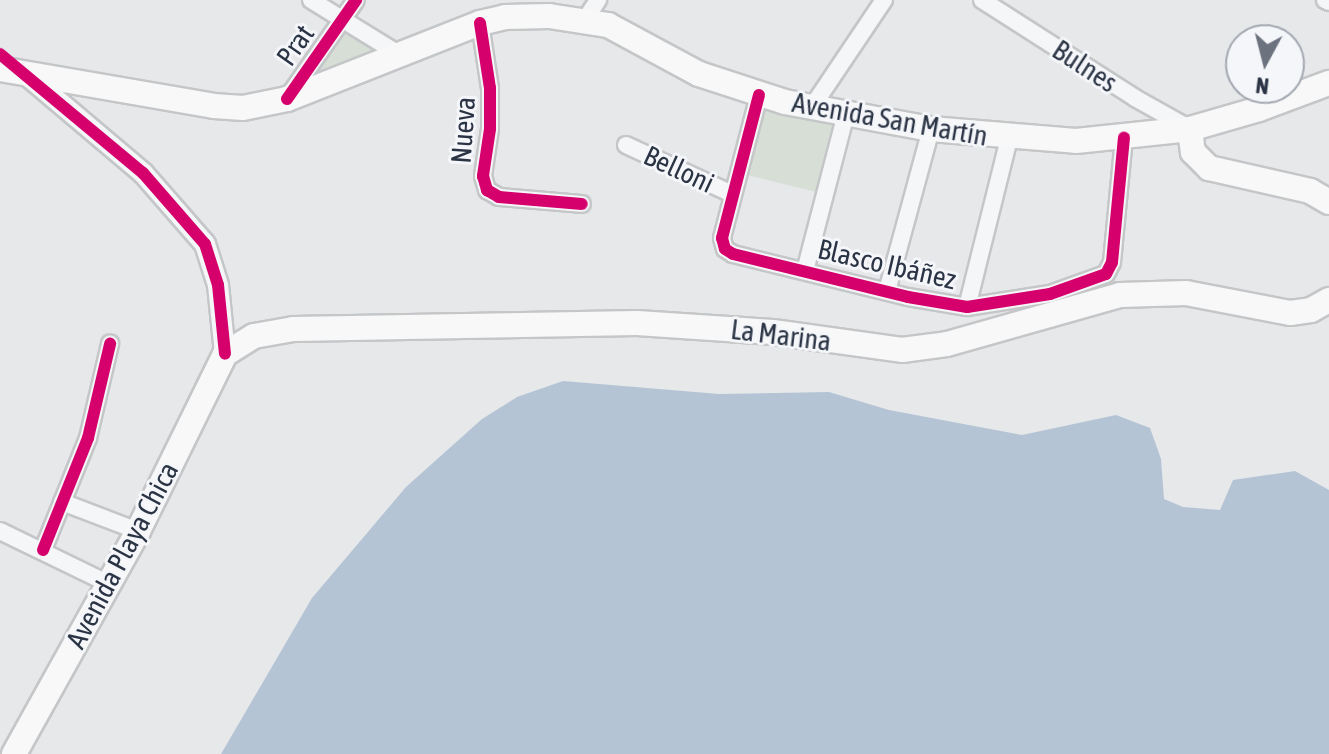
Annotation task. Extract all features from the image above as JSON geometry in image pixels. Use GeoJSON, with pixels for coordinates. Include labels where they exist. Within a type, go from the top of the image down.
{"type":"FeatureCollection","features":[{"type":"Feature","properties":{"kind":"main road","name":"Avenida San Martín"},"geometry":{"type":"LineString","coordinates":[[0,69],[214,106],[243,108],[287,99],[480,23],[592,10],[622,31],[699,74],[759,95],[931,129],[1009,138],[1124,138],[1190,129],[1259,109],[1329,83]]}},
{"type":"Feature","properties":{"kind":"main road"},"geometry":{"type":"LineString","coordinates":[[1190,129],[1193,152],[1209,168],[1310,191],[1329,202]]}},
{"type":"Feature","properties":{"kind":"main road","name":"La Marina"},"geometry":{"type":"LineString","coordinates":[[225,354],[254,336],[280,330],[637,323],[749,329],[902,350],[947,344],[1120,295],[1186,293],[1290,313],[1311,310],[1329,300]]}},
{"type":"Feature","properties":{"kind":"main road","name":"Avenida Playa Chica"},"geometry":{"type":"LineString","coordinates":[[14,754],[138,531],[225,354]]}},
{"type":"Feature","properties":{"kind":"street"},"geometry":{"type":"LineString","coordinates":[[311,0],[400,55]]}},
{"type":"Feature","properties":{"kind":"street","name":"Prat"},"geometry":{"type":"LineString","coordinates":[[287,99],[356,0]]}},
{"type":"Feature","properties":{"kind":"street"},"geometry":{"type":"LineString","coordinates":[[812,107],[884,0]]}},
{"type":"Feature","properties":{"kind":"street","name":"Bulnes"},"geometry":{"type":"LineString","coordinates":[[982,0],[1135,98],[1190,129]]}},
{"type":"Feature","properties":{"kind":"street","name":"Nueva"},"geometry":{"type":"LineString","coordinates":[[480,23],[490,88],[490,129],[483,176],[487,190],[499,197],[582,204]]}},
{"type":"Feature","properties":{"kind":"street"},"geometry":{"type":"LineString","coordinates":[[0,54],[143,173],[205,244],[218,285],[225,354]]}},
{"type":"Feature","properties":{"kind":"street","name":"Blasco Ibáñez"},"geometry":{"type":"LineString","coordinates":[[759,95],[722,238],[725,249],[887,291],[967,307],[1050,294],[1106,274],[1112,262],[1124,138]]}},
{"type":"Feature","properties":{"kind":"street"},"geometry":{"type":"LineString","coordinates":[[805,271],[846,114]]}},
{"type":"Feature","properties":{"kind":"street"},"geometry":{"type":"LineString","coordinates":[[887,291],[931,129]]}},
{"type":"Feature","properties":{"kind":"street"},"geometry":{"type":"LineString","coordinates":[[967,307],[1009,138]]}},
{"type":"Feature","properties":{"kind":"street","name":"Belloni"},"geometry":{"type":"LineString","coordinates":[[626,145],[732,194]]}},
{"type":"Feature","properties":{"kind":"street"},"geometry":{"type":"LineString","coordinates":[[43,550],[88,438],[110,344]]}},
{"type":"Feature","properties":{"kind":"street"},"geometry":{"type":"LineString","coordinates":[[62,502],[138,531]]}},
{"type":"Feature","properties":{"kind":"street"},"geometry":{"type":"LineString","coordinates":[[0,531],[109,584]]}},
{"type":"Feature","properties":{"kind":"shaded area"},"geometry":{"type":"Polygon","coordinates":[[[343,31],[386,56],[302,89],[343,31]]]}},
{"type":"Feature","properties":{"kind":"shaded area"},"geometry":{"type":"Polygon","coordinates":[[[760,107],[839,127],[822,194],[743,174],[760,107]]]}},
{"type":"Feature","properties":{"kind":"water"},"geometry":{"type":"Polygon","coordinates":[[[563,381],[719,394],[829,392],[889,410],[1022,435],[1116,415],[1150,428],[1161,459],[1164,499],[1183,507],[1220,510],[1233,480],[1295,471],[1329,490],[1329,754],[221,754],[312,598],[406,487],[482,419],[517,397],[563,381]]]}},
{"type":"Feature","properties":{"kind":"cycle path"},"geometry":{"type":"LineString","coordinates":[[287,99],[356,0]]}},
{"type":"Feature","properties":{"kind":"cycle path"},"geometry":{"type":"LineString","coordinates":[[480,23],[490,88],[490,129],[483,176],[487,190],[499,197],[582,204]]}},
{"type":"Feature","properties":{"kind":"cycle path"},"geometry":{"type":"LineString","coordinates":[[0,54],[143,173],[205,244],[218,285],[225,354]]}},
{"type":"Feature","properties":{"kind":"cycle path"},"geometry":{"type":"LineString","coordinates":[[759,95],[722,238],[725,249],[733,254],[908,297],[967,307],[1050,294],[1106,274],[1112,262],[1124,138]]}},
{"type":"Feature","properties":{"kind":"cycle path"},"geometry":{"type":"LineString","coordinates":[[43,550],[88,438],[110,344]]}}]}
